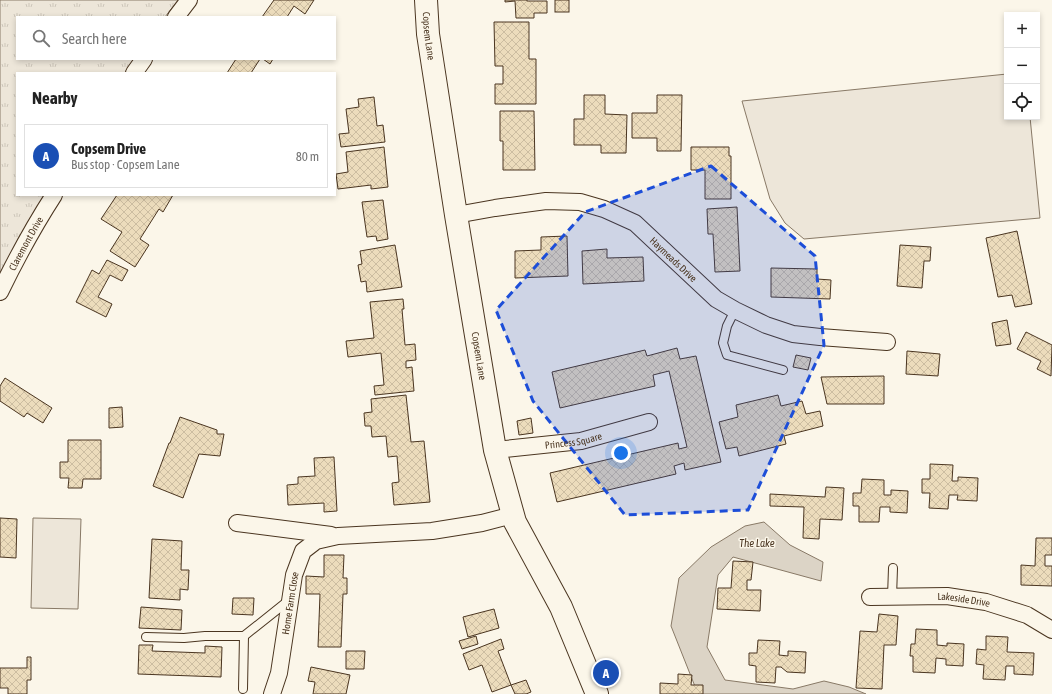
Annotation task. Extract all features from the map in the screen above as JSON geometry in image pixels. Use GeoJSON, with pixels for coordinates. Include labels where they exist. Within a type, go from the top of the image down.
{"type":"FeatureCollection","features":[{"type":"Feature","properties":{"kind":"main road","name":"Copsem Lane"},"geometry":{"type":"LineString","coordinates":[[426,0],[428,34],[495,450],[515,522],[560,607],[597,694]]}},
{"type":"Feature","properties":{"kind":"street"},"geometry":{"type":"LineString","coordinates":[[177,16],[189,0]]}},
{"type":"Feature","properties":{"kind":"street"},"geometry":{"type":"LineString","coordinates":[[135,72],[143,60]]}},
{"type":"Feature","properties":{"kind":"street","name":"Claremont Drive"},"geometry":{"type":"LineString","coordinates":[[0,292],[15,261],[53,196]]}},
{"type":"Feature","properties":{"kind":"street","name":"Haymeads Drive"},"geometry":{"type":"LineString","coordinates":[[456,215],[546,201],[580,202],[604,209],[635,223],[716,299],[766,325],[793,334],[886,342]]}},
{"type":"Feature","properties":{"kind":"street","name":"Princess Square"},"geometry":{"type":"LineString","coordinates":[[495,450],[581,441],[650,422]]}},
{"type":"Feature","properties":{"kind":"street","name":"Home Farm Close"},"geometry":{"type":"LineString","coordinates":[[272,694],[279,672],[294,575],[302,551],[316,541],[338,536],[432,531],[482,523],[513,515]]}},
{"type":"Feature","properties":{"kind":"street","name":"Home Farm Close"},"geometry":{"type":"LineString","coordinates":[[237,523],[338,536]]}},
{"type":"Feature","properties":{"kind":"street","name":"Lakeside Drive"},"geometry":{"type":"LineString","coordinates":[[870,597],[947,596],[986,602],[1027,615],[1052,630]]}},
{"type":"Feature","properties":{"kind":"lane"},"geometry":{"type":"LineString","coordinates":[[735,310],[727,326],[723,343],[727,355],[783,370]]}},
{"type":"Feature","properties":{"kind":"lane"},"geometry":{"type":"LineString","coordinates":[[892,597],[893,568]]}},
{"type":"Feature","properties":{"kind":"lane"},"geometry":{"type":"LineString","coordinates":[[146,637],[184,638],[205,636],[244,636],[291,600]]}},
{"type":"Feature","properties":{"kind":"lane"},"geometry":{"type":"LineString","coordinates":[[243,689],[244,636]]}},
{"type":"Feature","properties":{"kind":"highlighted area"},"geometry":{"type":"Polygon","coordinates":[[[711,166],[815,256],[824,345],[748,510],[625,515],[533,401],[496,310],[585,212],[711,166]]]}},
{"type":"Feature","properties":{"kind":"green space"},"geometry":{"type":"Polygon","coordinates":[[[0,0],[178,0],[166,16],[16,16],[16,60],[134,60],[126,72],[16,72],[16,196],[45,196],[0,274],[0,0]]]}},
{"type":"Feature","properties":{"kind":"green space"},"geometry":{"type":"Polygon","coordinates":[[[1004,74],[1004,120],[1030,120],[1040,218],[804,239],[785,223],[770,199],[742,101],[1004,74]]]}},
{"type":"Feature","properties":{"kind":"green space"},"geometry":{"type":"Polygon","coordinates":[[[33,518],[81,519],[78,609],[31,608],[33,518]]]}},
{"type":"Feature","properties":{"kind":"water","name":"The Lake"},"geometry":{"type":"Polygon","coordinates":[[[764,522],[790,545],[823,562],[821,581],[733,557],[718,575],[707,647],[725,680],[793,689],[824,681],[849,687],[866,694],[698,694],[671,626],[679,578],[711,547],[745,526],[764,522]]]}},
{"type":"Feature","properties":{"kind":"building"},"geometry":{"type":"Polygon","coordinates":[[[274,0],[314,0],[305,14],[294,6],[288,16],[263,16],[274,0]]]}},
{"type":"Feature","properties":{"kind":"building"},"geometry":{"type":"Polygon","coordinates":[[[505,0],[547,1],[547,13],[534,13],[534,18],[516,18],[515,1],[505,2],[505,0]]]}},
{"type":"Feature","properties":{"kind":"building"},"geometry":{"type":"Polygon","coordinates":[[[555,0],[569,0],[569,12],[555,12],[555,0]]]}},
{"type":"Feature","properties":{"kind":"building"},"geometry":{"type":"Polygon","coordinates":[[[494,22],[529,22],[529,59],[536,59],[536,104],[495,104],[495,84],[503,84],[503,66],[495,66],[494,22]]]}},
{"type":"Feature","properties":{"kind":"building"},"geometry":{"type":"Polygon","coordinates":[[[235,60],[259,60],[252,72],[228,72],[235,60]]]}},
{"type":"Feature","properties":{"kind":"building"},"geometry":{"type":"Polygon","coordinates":[[[264,60],[272,60],[270,64],[264,60]]]}},
{"type":"Feature","properties":{"kind":"building"},"geometry":{"type":"Polygon","coordinates":[[[584,95],[605,95],[605,114],[627,115],[626,153],[601,153],[601,145],[574,145],[574,119],[584,119],[584,95]]]}},
{"type":"Feature","properties":{"kind":"building"},"geometry":{"type":"Polygon","coordinates":[[[657,95],[682,95],[681,151],[657,151],[657,138],[632,138],[632,113],[657,113],[657,95]]]}},
{"type":"Feature","properties":{"kind":"building"},"geometry":{"type":"Polygon","coordinates":[[[374,97],[377,126],[383,125],[385,142],[341,147],[339,134],[349,133],[346,109],[359,107],[358,99],[374,97]]]}},
{"type":"Feature","properties":{"kind":"building"},"geometry":{"type":"Polygon","coordinates":[[[500,111],[534,111],[535,170],[503,170],[503,141],[500,141],[500,111]]]}},
{"type":"Feature","properties":{"kind":"building"},"geometry":{"type":"Polygon","coordinates":[[[384,147],[388,187],[371,189],[371,185],[338,189],[336,174],[348,172],[346,152],[384,147]]]}},
{"type":"Feature","properties":{"kind":"building"},"geometry":{"type":"Polygon","coordinates":[[[691,147],[729,147],[729,156],[731,156],[731,199],[705,199],[705,170],[691,170],[691,147]]]}},
{"type":"Feature","properties":{"kind":"building"},"geometry":{"type":"Polygon","coordinates":[[[116,196],[172,196],[163,212],[159,209],[140,239],[149,245],[135,267],[110,251],[122,232],[101,219],[116,196]]]}},
{"type":"Feature","properties":{"kind":"building"},"geometry":{"type":"Polygon","coordinates":[[[383,200],[388,239],[377,241],[376,236],[367,237],[362,202],[383,200]]]}},
{"type":"Feature","properties":{"kind":"building"},"geometry":{"type":"Polygon","coordinates":[[[737,207],[740,271],[715,272],[713,234],[708,234],[707,209],[737,207]]]}},
{"type":"Feature","properties":{"kind":"building"},"geometry":{"type":"Polygon","coordinates":[[[1017,231],[1032,304],[1015,307],[1012,295],[998,297],[986,238],[1017,231]]]}},
{"type":"Feature","properties":{"kind":"building"},"geometry":{"type":"Polygon","coordinates":[[[567,236],[568,276],[515,278],[515,251],[541,250],[541,237],[567,236]]]}},
{"type":"Feature","properties":{"kind":"building"},"geometry":{"type":"Polygon","coordinates":[[[395,245],[402,287],[367,292],[366,281],[361,282],[358,265],[362,264],[360,251],[395,245]]]}},
{"type":"Feature","properties":{"kind":"building"},"geometry":{"type":"Polygon","coordinates":[[[900,245],[931,247],[930,261],[924,261],[922,288],[897,286],[900,245]]]}},
{"type":"Feature","properties":{"kind":"building"},"geometry":{"type":"Polygon","coordinates":[[[607,249],[607,258],[643,257],[644,281],[583,284],[582,251],[607,249]]]}},
{"type":"Feature","properties":{"kind":"building"},"geometry":{"type":"Polygon","coordinates":[[[107,260],[128,270],[122,281],[110,275],[98,297],[112,304],[106,317],[76,302],[92,270],[99,274],[107,260]]]}},
{"type":"Feature","properties":{"kind":"building"},"geometry":{"type":"Polygon","coordinates":[[[771,268],[817,269],[817,279],[831,280],[830,299],[771,297],[771,268]]]}},
{"type":"Feature","properties":{"kind":"building"},"geometry":{"type":"Polygon","coordinates":[[[403,299],[404,309],[402,309],[405,345],[415,344],[416,360],[406,361],[406,368],[412,367],[414,391],[375,395],[374,386],[384,385],[381,353],[348,357],[346,341],[374,338],[370,302],[403,299]]]}},
{"type":"Feature","properties":{"kind":"building"},"geometry":{"type":"Polygon","coordinates":[[[1007,320],[1011,344],[996,346],[992,323],[1007,320]]]}},
{"type":"Feature","properties":{"kind":"building"},"geometry":{"type":"Polygon","coordinates":[[[1026,332],[1052,345],[1051,376],[1037,369],[1041,361],[1017,349],[1026,332]]]}},
{"type":"Feature","properties":{"kind":"building"},"geometry":{"type":"Polygon","coordinates":[[[677,348],[680,359],[696,356],[721,462],[685,470],[684,463],[674,466],[676,474],[557,502],[550,473],[678,443],[679,449],[687,447],[669,371],[653,375],[655,386],[560,408],[552,372],[645,350],[647,356],[677,348]]]}},
{"type":"Feature","properties":{"kind":"building"},"geometry":{"type":"Polygon","coordinates":[[[907,351],[940,354],[938,376],[906,374],[907,351]]]}},
{"type":"Feature","properties":{"kind":"building"},"geometry":{"type":"Polygon","coordinates":[[[796,355],[811,358],[808,370],[793,367],[796,355]]]}},
{"type":"Feature","properties":{"kind":"building"},"geometry":{"type":"Polygon","coordinates":[[[884,376],[884,404],[827,404],[821,377],[884,376]]]}},
{"type":"Feature","properties":{"kind":"building"},"geometry":{"type":"Polygon","coordinates":[[[5,378],[52,408],[43,423],[27,413],[24,417],[0,401],[0,386],[5,378]]]}},
{"type":"Feature","properties":{"kind":"building"},"geometry":{"type":"Polygon","coordinates":[[[406,395],[411,442],[424,441],[430,502],[394,505],[392,483],[399,482],[397,456],[388,457],[386,436],[372,437],[371,426],[365,426],[364,413],[372,412],[371,399],[406,395]]]}},
{"type":"Feature","properties":{"kind":"building"},"geometry":{"type":"Polygon","coordinates":[[[778,395],[781,406],[802,401],[806,414],[820,411],[823,426],[784,436],[786,444],[739,456],[737,447],[726,449],[719,422],[738,417],[736,405],[778,395]]]}},
{"type":"Feature","properties":{"kind":"building"},"geometry":{"type":"Polygon","coordinates":[[[122,407],[123,427],[109,428],[109,408],[122,407]]]}},
{"type":"Feature","properties":{"kind":"building"},"geometry":{"type":"Polygon","coordinates":[[[180,417],[217,430],[217,434],[224,434],[220,456],[199,454],[183,498],[153,486],[180,417]]]}},
{"type":"Feature","properties":{"kind":"building"},"geometry":{"type":"Polygon","coordinates":[[[531,418],[533,433],[519,435],[517,421],[531,418]]]}},
{"type":"Feature","properties":{"kind":"building"},"geometry":{"type":"Polygon","coordinates":[[[68,440],[101,440],[101,479],[83,479],[82,488],[68,488],[69,478],[60,478],[60,462],[68,462],[68,440]]]}},
{"type":"Feature","properties":{"kind":"building"},"geometry":{"type":"Polygon","coordinates":[[[334,457],[337,511],[324,512],[324,503],[288,505],[287,485],[298,484],[298,477],[315,476],[314,458],[334,457]]]}},
{"type":"Feature","properties":{"kind":"building"},"geometry":{"type":"Polygon","coordinates":[[[930,464],[953,465],[952,481],[958,481],[958,477],[978,478],[977,501],[957,500],[958,495],[949,495],[948,509],[929,508],[930,493],[922,493],[922,479],[930,479],[930,464]]]}},
{"type":"Feature","properties":{"kind":"building"},"geometry":{"type":"Polygon","coordinates":[[[862,479],[884,480],[884,495],[891,495],[891,490],[908,491],[907,513],[890,512],[890,507],[880,507],[879,522],[859,522],[859,506],[853,506],[853,493],[861,493],[862,479]]]}},
{"type":"Feature","properties":{"kind":"building"},"geometry":{"type":"Polygon","coordinates":[[[826,487],[844,488],[842,520],[820,519],[819,539],[803,538],[804,507],[770,506],[770,494],[825,497],[826,487]]]}},
{"type":"Feature","properties":{"kind":"building"},"geometry":{"type":"Polygon","coordinates":[[[0,518],[17,519],[16,558],[0,557],[0,518]]]}},
{"type":"Feature","properties":{"kind":"building"},"geometry":{"type":"Polygon","coordinates":[[[1036,538],[1052,538],[1052,555],[1045,555],[1045,566],[1052,566],[1052,586],[1021,585],[1021,565],[1035,566],[1036,538]]]}},
{"type":"Feature","properties":{"kind":"building"},"geometry":{"type":"Polygon","coordinates":[[[152,539],[182,541],[181,570],[189,570],[188,590],[180,589],[180,600],[149,598],[152,539]]]}},
{"type":"Feature","properties":{"kind":"building"},"geometry":{"type":"Polygon","coordinates":[[[324,555],[344,555],[343,578],[347,578],[347,594],[343,594],[341,647],[318,647],[320,594],[306,594],[306,576],[324,577],[324,555]]]}},
{"type":"Feature","properties":{"kind":"building"},"geometry":{"type":"Polygon","coordinates":[[[733,561],[753,562],[751,580],[747,580],[747,590],[761,590],[760,611],[717,609],[718,588],[731,588],[733,561]]]}},
{"type":"Feature","properties":{"kind":"building"},"geometry":{"type":"Polygon","coordinates":[[[233,598],[254,598],[253,615],[232,614],[233,598]]]}},
{"type":"Feature","properties":{"kind":"building"},"geometry":{"type":"Polygon","coordinates":[[[141,607],[182,610],[181,630],[139,628],[141,607]]]}},
{"type":"Feature","properties":{"kind":"building"},"geometry":{"type":"Polygon","coordinates":[[[494,609],[499,628],[468,637],[463,617],[494,609]]]}},
{"type":"Feature","properties":{"kind":"building"},"geometry":{"type":"Polygon","coordinates":[[[879,614],[898,616],[896,645],[884,645],[882,689],[856,688],[860,631],[877,632],[879,614]]]}},
{"type":"Feature","properties":{"kind":"building"},"geometry":{"type":"Polygon","coordinates":[[[916,629],[937,630],[937,645],[947,646],[947,643],[964,644],[963,666],[946,665],[946,659],[936,658],[935,673],[913,672],[913,656],[910,656],[911,644],[915,644],[916,629]]]}},
{"type":"Feature","properties":{"kind":"building"},"geometry":{"type":"Polygon","coordinates":[[[476,636],[478,644],[462,649],[459,641],[476,636]]]}},
{"type":"Feature","properties":{"kind":"building"},"geometry":{"type":"Polygon","coordinates":[[[986,636],[1008,637],[1007,652],[1034,653],[1033,675],[1014,674],[1014,666],[1006,666],[1005,680],[983,679],[984,665],[976,664],[977,649],[986,650],[986,636]]]}},
{"type":"Feature","properties":{"kind":"building"},"geometry":{"type":"Polygon","coordinates":[[[501,639],[504,649],[498,651],[511,685],[492,692],[482,665],[469,670],[463,654],[501,639]]]}},
{"type":"Feature","properties":{"kind":"building"},"geometry":{"type":"Polygon","coordinates":[[[758,640],[780,641],[779,655],[788,656],[788,651],[806,652],[805,673],[787,672],[781,667],[776,667],[775,683],[756,682],[756,666],[749,665],[749,653],[757,653],[758,640]]]}},
{"type":"Feature","properties":{"kind":"building"},"geometry":{"type":"Polygon","coordinates":[[[139,645],[153,645],[152,651],[205,653],[205,646],[222,647],[221,677],[138,674],[139,645]]]}},
{"type":"Feature","properties":{"kind":"building"},"geometry":{"type":"Polygon","coordinates":[[[346,651],[365,651],[364,669],[346,669],[346,651]]]}},
{"type":"Feature","properties":{"kind":"building"},"geometry":{"type":"Polygon","coordinates":[[[27,657],[31,657],[31,680],[27,680],[27,694],[8,694],[8,688],[0,688],[0,668],[27,668],[27,657]]]}},
{"type":"Feature","properties":{"kind":"building"},"geometry":{"type":"Polygon","coordinates":[[[311,667],[350,675],[346,694],[313,694],[315,682],[308,681],[311,667]]]}},
{"type":"Feature","properties":{"kind":"building"},"geometry":{"type":"Polygon","coordinates":[[[678,674],[692,675],[691,685],[703,685],[703,694],[660,694],[660,683],[678,684],[678,674]]]}},
{"type":"Feature","properties":{"kind":"building"},"geometry":{"type":"Polygon","coordinates":[[[526,680],[531,692],[526,694],[515,694],[511,685],[526,680]]]}},
{"type":"Feature","properties":{"kind":"place","name":"Copsem Drive"},"geometry":{"type":"Point","coordinates":[606,673]}}]}
